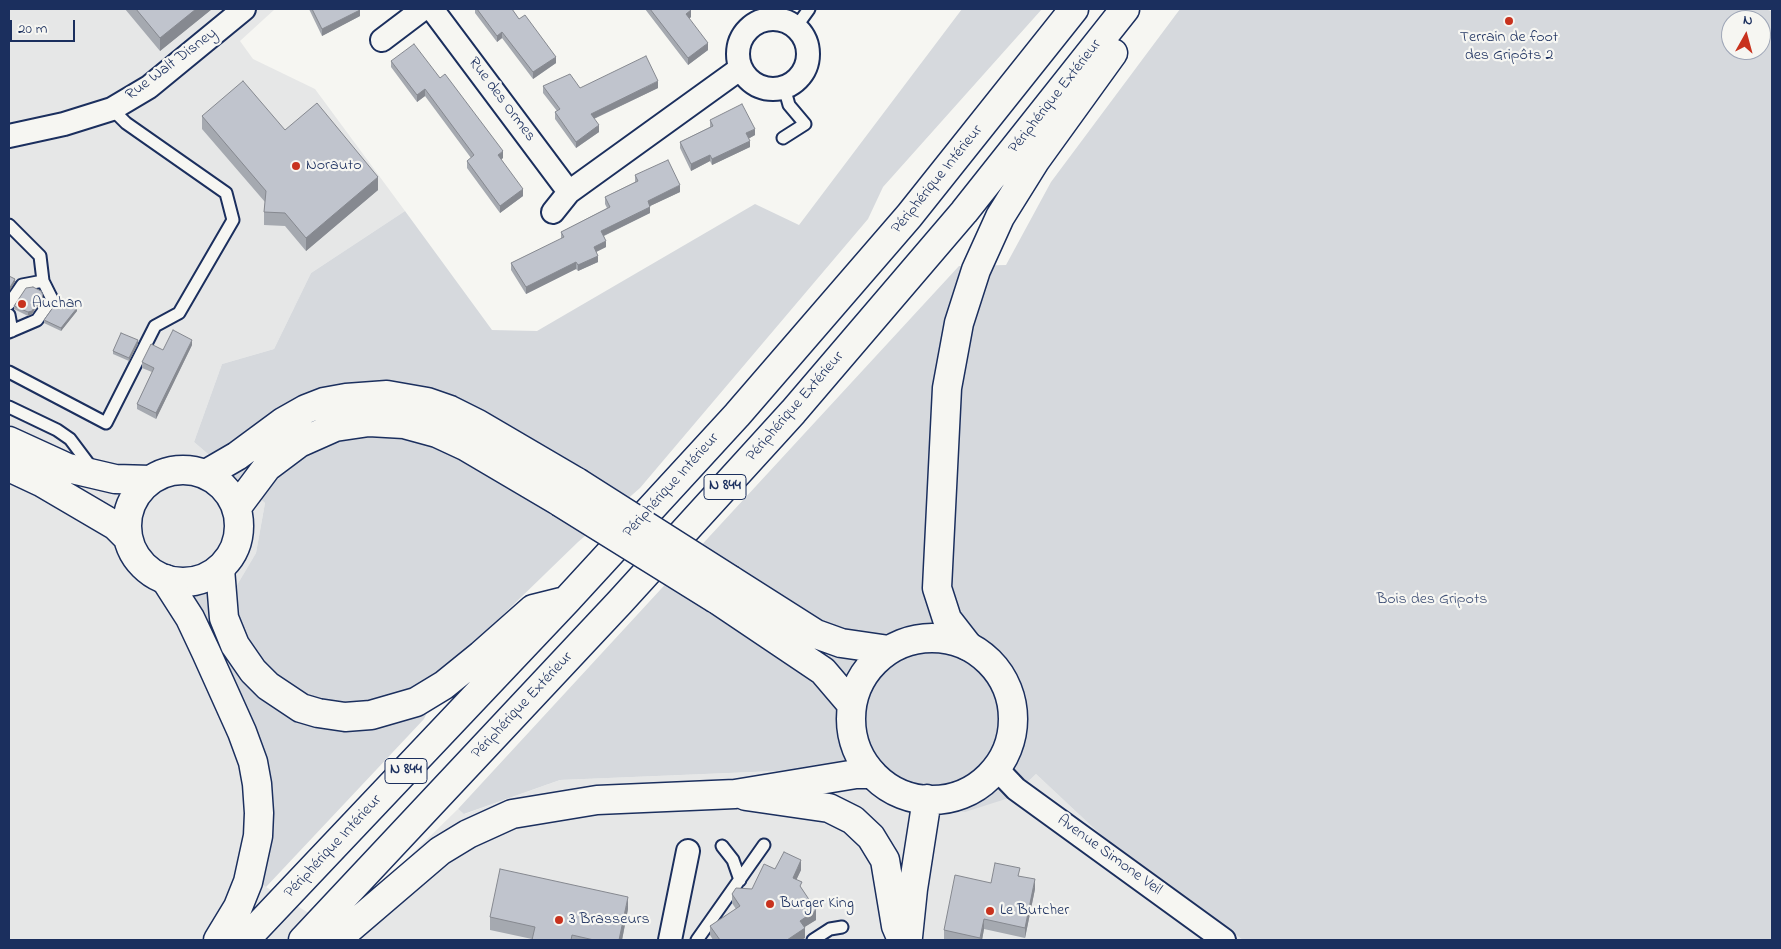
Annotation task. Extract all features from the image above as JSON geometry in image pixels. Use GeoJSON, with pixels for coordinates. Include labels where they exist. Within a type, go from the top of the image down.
{"type":"FeatureCollection","features":[{"type":"Feature","properties":{"kind":"main road","name":"Périphérique Intérieur"},"geometry":{"type":"LineString","coordinates":[[245,940],[566,601],[826,313],[973,137],[1074,9]]}},
{"type":"Feature","properties":{"kind":"main road"},"geometry":{"type":"LineString","coordinates":[[968,646],[952,640],[928,638],[904,643],[889,650],[864,674],[852,705],[851,724],[854,742],[861,759],[872,774],[888,787],[907,796],[927,799],[958,795],[973,789],[996,768],[1010,740],[1013,724],[1010,700],[1002,678],[993,665],[968,646],[947,619],[937,588],[947,388],[958,323],[976,270],[1000,217],[1035,161],[1118,47],[1124,10]]}},
{"type":"Feature","properties":{"kind":"main road","name":"Périphérique Extérieur"},"geometry":{"type":"LineString","coordinates":[[303,940],[627,595],[793,412],[975,198],[1124,10]]}},
{"type":"Feature","properties":{"kind":"main road"},"geometry":{"type":"LineString","coordinates":[[206,474],[237,456],[283,422],[306,409],[338,399],[387,395],[427,402],[478,424],[568,492],[724,589],[816,634],[841,643],[889,650]]}},
{"type":"Feature","properties":{"kind":"main road"},"geometry":{"type":"LineString","coordinates":[[237,507],[267,466],[299,443],[335,427],[368,422],[404,424],[437,433],[568,492]]}},
{"type":"Feature","properties":{"kind":"main road"},"geometry":{"type":"LineString","coordinates":[[9,441],[68,468],[115,479],[151,480]]}},
{"type":"Feature","properties":{"kind":"main road"},"geometry":{"type":"LineString","coordinates":[[9,467],[41,482],[116,526],[128,538],[138,559],[155,574],[165,579],[179,582],[194,582],[208,577],[220,569],[231,556],[238,541],[240,524],[237,507],[225,488],[206,474],[178,470],[163,473],[151,480],[139,491],[131,506],[127,522],[128,538]]}},
{"type":"Feature","properties":{"kind":"main road"},"geometry":{"type":"LineString","coordinates":[[220,569],[224,618],[236,645],[253,671],[268,686],[301,708],[345,717],[371,715],[416,702],[444,685],[481,656],[533,608],[566,601]]}},
{"type":"Feature","properties":{"kind":"main road"},"geometry":{"type":"LineString","coordinates":[[165,579],[190,618],[254,762],[259,813],[258,836],[248,882],[238,907],[218,940]]}},
{"type":"Feature","properties":{"kind":"main road"},"geometry":{"type":"LineString","coordinates":[[724,589],[823,671],[852,705]]}},
{"type":"Feature","properties":{"kind":"main road"},"geometry":{"type":"LineString","coordinates":[[336,940],[440,851],[468,834],[512,814],[598,800],[735,794],[856,774],[872,774]]}},
{"type":"Feature","properties":{"kind":"main road"},"geometry":{"type":"LineString","coordinates":[[735,794],[829,808],[853,820],[871,837],[885,860],[896,926],[902,940]]}},
{"type":"Feature","properties":{"kind":"main road"},"geometry":{"type":"LineString","coordinates":[[908,940],[913,889],[927,799]]}},
{"type":"Feature","properties":{"kind":"street","name":"Rue Walt Disney"},"geometry":{"type":"LineString","coordinates":[[9,136],[64,124],[112,109],[148,87],[244,9]]}},
{"type":"Feature","properties":{"kind":"street"},"geometry":{"type":"LineString","coordinates":[[382,40],[423,9]]}},
{"type":"Feature","properties":{"kind":"street","name":"Rue des Ormes"},"geometry":{"type":"LineString","coordinates":[[432,9],[569,192]]}},
{"type":"Feature","properties":{"kind":"street"},"geometry":{"type":"LineString","coordinates":[[748,17],[783,20],[796,27],[805,38],[808,50],[805,70],[792,84],[784,87],[772,89],[752,82],[741,68],[738,52],[748,17]]}},
{"type":"Feature","properties":{"kind":"street"},"geometry":{"type":"LineString","coordinates":[[553,212],[569,192],[741,68]]}},
{"type":"Feature","properties":{"kind":"street","name":"Avenue Simone Veil"},"geometry":{"type":"LineString","coordinates":[[996,768],[1016,789],[1224,940]]}},
{"type":"Feature","properties":{"kind":"street"},"geometry":{"type":"LineString","coordinates":[[670,940],[688,851]]}},
{"type":"Feature","properties":{"kind":"lane"},"geometry":{"type":"LineString","coordinates":[[796,27],[809,9]]}},
{"type":"Feature","properties":{"kind":"lane"},"geometry":{"type":"LineString","coordinates":[[783,138],[805,124],[789,105],[784,87]]}},
{"type":"Feature","properties":{"kind":"lane"},"geometry":{"type":"LineString","coordinates":[[9,372],[106,423],[155,326],[179,313],[233,220],[226,193],[126,123],[112,109]]}},
{"type":"Feature","properties":{"kind":"lane"},"geometry":{"type":"LineString","coordinates":[[9,226],[40,256],[43,281],[52,300],[37,320],[10,331],[9,315]]}},
{"type":"Feature","properties":{"kind":"lane"},"geometry":{"type":"LineString","coordinates":[[9,304],[22,286],[43,281]]}},
{"type":"Feature","properties":{"kind":"lane"},"geometry":{"type":"LineString","coordinates":[[9,407],[57,430],[70,439],[96,474]]}},
{"type":"Feature","properties":{"kind":"lane"},"geometry":{"type":"LineString","coordinates":[[697,940],[764,845]]}},
{"type":"Feature","properties":{"kind":"lane"},"geometry":{"type":"LineString","coordinates":[[722,846],[733,860],[740,880]]}},
{"type":"Feature","properties":{"kind":"lane"},"geometry":{"type":"LineString","coordinates":[[813,940],[830,929],[842,928]]}},
{"type":"Feature","properties":{"kind":"shaded area"},"geometry":{"type":"Polygon","coordinates":[[[9,9],[275,9],[240,41],[253,59],[315,89],[405,211],[311,273],[274,349],[222,364],[194,442],[265,503],[256,553],[237,585],[164,597],[185,630],[246,768],[266,887],[335,929],[458,809],[465,814],[560,780],[801,770],[1012,797],[1036,774],[1118,851],[1243,940],[9,940],[9,9]]]}},
{"type":"Feature","properties":{"kind":"green space"},"geometry":{"type":"Polygon","coordinates":[[[962,9],[1042,9],[883,187],[868,219],[640,488],[578,542],[446,670],[424,719],[266,887],[246,871],[246,768],[226,715],[164,597],[237,585],[256,553],[265,503],[194,442],[222,364],[274,349],[311,273],[405,211],[492,330],[537,331],[755,204],[799,225],[962,9]]]}},
{"type":"Feature","properties":{"kind":"green space","name":"Bois des Gripots"},"geometry":{"type":"Polygon","coordinates":[[[1180,9],[1768,10],[1721,10],[1721,60],[1771,60],[1772,11],[1772,940],[1243,940],[1118,851],[1036,774],[1012,797],[965,812],[886,801],[857,784],[801,770],[560,780],[464,814],[458,809],[959,266],[1006,265],[1051,182],[1180,9]]]}},
{"type":"Feature","properties":{"kind":"building"},"geometry":{"type":"Polygon","coordinates":[[[136,9],[196,9],[160,38],[136,9]]]}},
{"type":"Feature","properties":{"kind":"building"},"geometry":{"type":"Polygon","coordinates":[[[312,9],[360,9],[360,10],[322,29],[312,9]]]}},
{"type":"Feature","properties":{"kind":"building"},"geometry":{"type":"Polygon","coordinates":[[[477,9],[512,9],[519,19],[525,15],[556,57],[533,72],[502,32],[497,36],[477,9]]]}},
{"type":"Feature","properties":{"kind":"building"},"geometry":{"type":"Polygon","coordinates":[[[650,9],[690,9],[686,14],[708,43],[688,58],[650,9]]]}},
{"type":"Feature","properties":{"kind":"building"},"geometry":{"type":"Polygon","coordinates":[[[414,44],[440,78],[445,74],[503,151],[498,155],[523,189],[500,206],[467,161],[474,155],[425,89],[417,95],[391,61],[414,44]]]}},
{"type":"Feature","properties":{"kind":"building"},"geometry":{"type":"Polygon","coordinates":[[[646,56],[658,81],[591,114],[599,125],[576,142],[555,112],[560,109],[543,86],[570,74],[580,88],[646,56]]]}},
{"type":"Feature","properties":{"kind":"building","name":"Norauto"},"geometry":{"type":"Polygon","coordinates":[[[243,81],[285,130],[317,103],[378,177],[306,238],[285,213],[264,212],[266,191],[202,116],[243,81]]]}},
{"type":"Feature","properties":{"kind":"building"},"geometry":{"type":"Polygon","coordinates":[[[742,104],[755,129],[746,133],[750,141],[712,159],[710,155],[691,164],[680,142],[713,126],[710,120],[742,104]]]}},
{"type":"Feature","properties":{"kind":"building"},"geometry":{"type":"Polygon","coordinates":[[[668,160],[680,185],[648,201],[650,207],[601,231],[606,241],[594,247],[598,256],[578,265],[576,262],[526,287],[511,263],[564,237],[561,232],[610,207],[605,197],[638,181],[635,175],[668,160]]]}},
{"type":"Feature","properties":{"kind":"building"},"geometry":{"type":"Polygon","coordinates":[[[9,276],[15,279],[9,289],[9,276]]]}},
{"type":"Feature","properties":{"kind":"building"},"geometry":{"type":"Polygon","coordinates":[[[33,287],[41,291],[43,295],[32,311],[28,312],[14,306],[26,288],[33,287]]]}},
{"type":"Feature","properties":{"kind":"building"},"geometry":{"type":"Polygon","coordinates":[[[59,299],[77,308],[61,328],[44,320],[59,299]]]}},
{"type":"Feature","properties":{"kind":"building"},"geometry":{"type":"Polygon","coordinates":[[[173,330],[192,340],[156,413],[137,404],[154,368],[142,362],[151,344],[163,350],[173,330]]]}},
{"type":"Feature","properties":{"kind":"building"},"geometry":{"type":"Polygon","coordinates":[[[121,333],[138,340],[129,358],[113,351],[121,333]]]}},
{"type":"Feature","properties":{"kind":"building","name":"Burger King"},"geometry":{"type":"Polygon","coordinates":[[[784,852],[801,860],[793,878],[802,882],[800,886],[816,910],[800,921],[805,928],[787,940],[720,940],[710,926],[740,906],[732,894],[736,888],[752,889],[764,864],[775,869],[784,852]]]}},
{"type":"Feature","properties":{"kind":"building","name":"Le Butcher"},"geometry":{"type":"Polygon","coordinates":[[[995,863],[1020,868],[1018,876],[1035,879],[1025,928],[984,919],[980,938],[944,930],[955,875],[991,883],[995,863]]]}},
{"type":"Feature","properties":{"kind":"building","name":"3 Brasseurs"},"geometry":{"type":"Polygon","coordinates":[[[500,869],[628,897],[619,940],[594,940],[572,935],[571,940],[532,940],[535,927],[490,917],[500,869]]]}},
{"type":"Feature","properties":{"kind":"place","name":"Terrain de foot des Gripôts 2"},"geometry":{"type":"Point","coordinates":[1509,21]}},
{"type":"Feature","properties":{"kind":"place","name":"Norauto"},"geometry":{"type":"Point","coordinates":[296,166]}},
{"type":"Feature","properties":{"kind":"place","name":"Auchan"},"geometry":{"type":"Point","coordinates":[22,304]}},
{"type":"Feature","properties":{"kind":"place","name":"Burger King"},"geometry":{"type":"Point","coordinates":[770,904]}},
{"type":"Feature","properties":{"kind":"place","name":"Le Butcher"},"geometry":{"type":"Point","coordinates":[990,911]}},
{"type":"Feature","properties":{"kind":"place","name":"3 Brasseurs"},"geometry":{"type":"Point","coordinates":[559,920]}}]}
